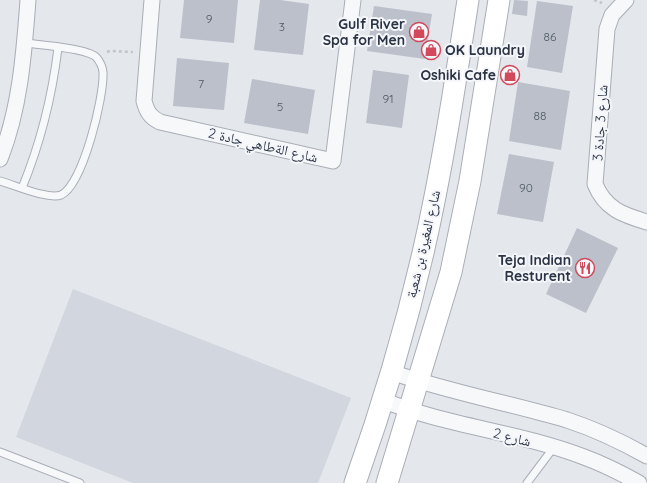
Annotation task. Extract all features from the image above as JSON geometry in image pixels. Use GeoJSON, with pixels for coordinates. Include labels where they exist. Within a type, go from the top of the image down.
{"type":"FeatureCollection","features":[{"type":"Feature","properties":{"kind":"main road","name":"شارع المغيرة بن شعبة"},"geometry":{"type":"LineString","coordinates":[[355,483],[391,372],[423,254],[445,139],[468,0]]}},
{"type":"Feature","properties":{"kind":"main road"},"geometry":{"type":"LineString","coordinates":[[387,483],[419,382],[450,272],[470,181],[499,0]]}},
{"type":"Feature","properties":{"kind":"street"},"geometry":{"type":"LineString","coordinates":[[0,160],[14,112],[25,42],[28,0]]}},
{"type":"Feature","properties":{"kind":"street","name":"شارع الةطاهي جادة 2"},"geometry":{"type":"LineString","coordinates":[[152,0],[144,101],[146,110],[152,118],[160,122],[333,161],[353,0]]}},
{"type":"Feature","properties":{"kind":"street","name":"شارع 3 جادة 3"},"geometry":{"type":"LineString","coordinates":[[626,0],[612,15],[607,29],[595,184],[599,194],[611,208],[626,216],[647,222]]}},
{"type":"Feature","properties":{"kind":"street"},"geometry":{"type":"LineString","coordinates":[[391,372],[419,382],[567,420],[598,432],[647,456]]}},
{"type":"Feature","properties":{"kind":"street","name":"شارع 2"},"geometry":{"type":"LineString","coordinates":[[382,400],[409,411],[555,447],[614,469],[639,483]]}},
{"type":"Feature","properties":{"kind":"lane"},"geometry":{"type":"LineString","coordinates":[[0,181],[54,196],[60,195],[70,188],[88,147],[98,110],[103,73],[100,62],[96,57],[86,52],[25,42]]}},
{"type":"Feature","properties":{"kind":"lane"},"geometry":{"type":"LineString","coordinates":[[22,188],[46,119],[58,48]]}},
{"type":"Feature","properties":{"kind":"lane"},"geometry":{"type":"LineString","coordinates":[[527,483],[555,447]]}},
{"type":"Feature","properties":{"kind":"lane"},"geometry":{"type":"LineString","coordinates":[[0,452],[80,483]]}},
{"type":"Feature","properties":{"kind":"path"},"geometry":{"type":"LineString","coordinates":[[96,57],[110,51],[148,53]]}},
{"type":"Feature","properties":{"kind":"shaded area"},"geometry":{"type":"Polygon","coordinates":[[[73,289],[351,398],[318,483],[133,483],[16,437],[73,289]]]}},
{"type":"Feature","properties":{"kind":"building"},"geometry":{"type":"Polygon","coordinates":[[[184,0],[238,0],[234,43],[180,38],[184,0]]]}},
{"type":"Feature","properties":{"kind":"building"},"geometry":{"type":"Polygon","coordinates":[[[260,0],[280,0],[309,4],[303,55],[254,50],[260,0]]]}},
{"type":"Feature","properties":{"kind":"building"},"geometry":{"type":"Polygon","coordinates":[[[514,0],[528,1],[527,16],[512,14],[514,0]]]}},
{"type":"Feature","properties":{"kind":"building"},"geometry":{"type":"Polygon","coordinates":[[[537,1],[573,6],[562,73],[527,67],[537,1]]]}},
{"type":"Feature","properties":{"kind":"building"},"geometry":{"type":"Polygon","coordinates":[[[374,6],[432,14],[427,44],[437,45],[435,57],[426,56],[425,59],[367,51],[374,6]]]}},
{"type":"Feature","properties":{"kind":"building"},"geometry":{"type":"Polygon","coordinates":[[[177,58],[229,63],[224,110],[173,106],[177,58]]]}},
{"type":"Feature","properties":{"kind":"building"},"geometry":{"type":"Polygon","coordinates":[[[373,70],[409,75],[402,128],[366,123],[373,70]]]}},
{"type":"Feature","properties":{"kind":"building"},"geometry":{"type":"Polygon","coordinates":[[[252,79],[315,90],[308,134],[244,123],[252,79]]]}},
{"type":"Feature","properties":{"kind":"building"},"geometry":{"type":"Polygon","coordinates":[[[518,82],[570,91],[561,150],[509,141],[518,82]]]}},
{"type":"Feature","properties":{"kind":"building"},"geometry":{"type":"Polygon","coordinates":[[[509,154],[554,162],[543,222],[497,214],[509,154]]]}},
{"type":"Feature","properties":{"kind":"building"},"geometry":{"type":"Polygon","coordinates":[[[577,228],[618,248],[586,313],[546,294],[577,228]]]}},
{"type":"Feature","properties":{"kind":"place","name":"Gulf River Spa for Men"},"geometry":{"type":"Point","coordinates":[419,32]}},
{"type":"Feature","properties":{"kind":"place","name":"OK Laundry"},"geometry":{"type":"Point","coordinates":[431,50]}},
{"type":"Feature","properties":{"kind":"place","name":"Oshiki Cafe"},"geometry":{"type":"Point","coordinates":[510,75]}},
{"type":"Feature","properties":{"kind":"place","name":"Teja Indian Resturent"},"geometry":{"type":"Point","coordinates":[585,268]}}]}
